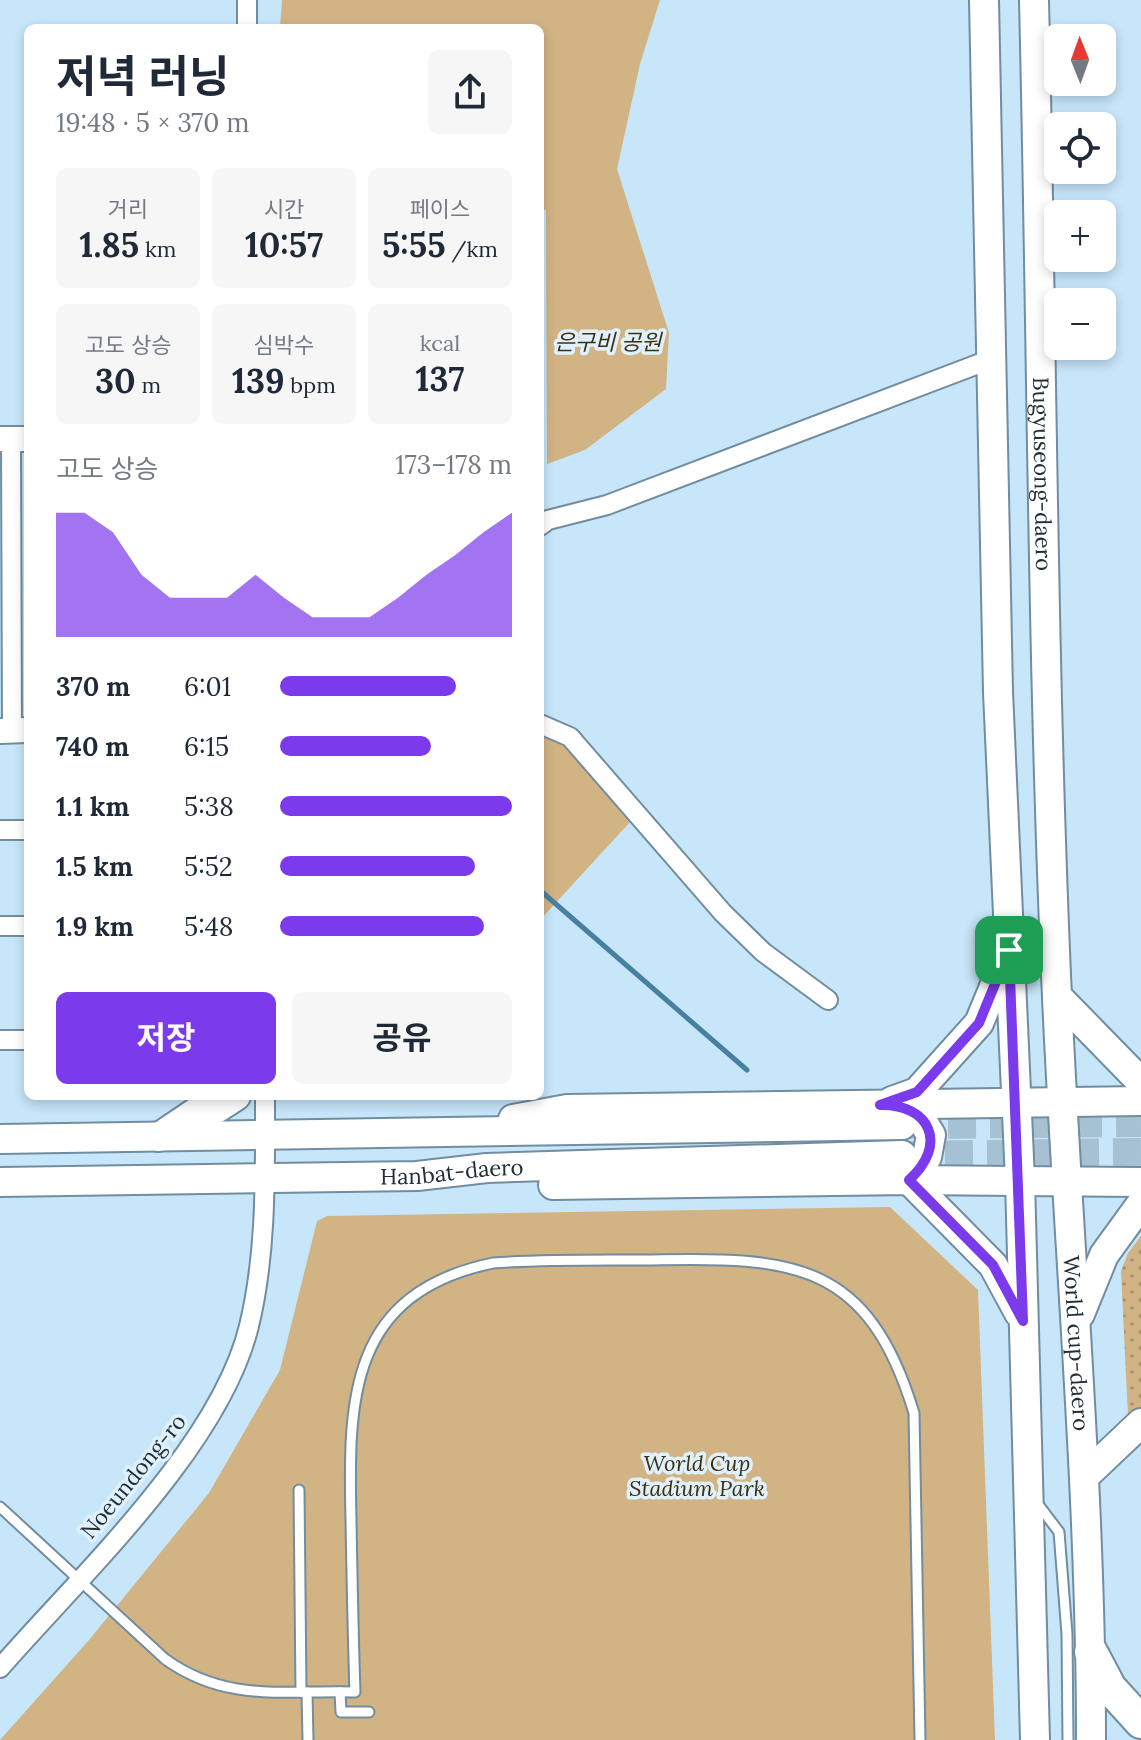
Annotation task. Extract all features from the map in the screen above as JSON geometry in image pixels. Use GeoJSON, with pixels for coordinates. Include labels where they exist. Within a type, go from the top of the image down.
{"type":"FeatureCollection","features":[{"type":"Feature","properties":{"kind":"highway"},"geometry":{"type":"LineString","coordinates":[[1091,1652],[1110,1688],[1141,1722]]}},
{"type":"Feature","properties":{"kind":"main road"},"geometry":{"type":"LineString","coordinates":[[984,0],[994,358],[998,692],[1020,1180],[1035,1740]]}},
{"type":"Feature","properties":{"kind":"main road","name":"Bugyuseong-daero"},"geometry":{"type":"LineString","coordinates":[[1034,0],[1046,731],[1056,947]]}},
{"type":"Feature","properties":{"kind":"main road","name":"World cup-daero"},"geometry":{"type":"LineString","coordinates":[[1056,947],[1084,1477],[1091,1740]]}},
{"type":"Feature","properties":{"kind":"main road"},"geometry":{"type":"LineString","coordinates":[[894,1112],[917,1092],[979,1023],[1009,950]]}},
{"type":"Feature","properties":{"kind":"main road"},"geometry":{"type":"LineString","coordinates":[[1057,996],[1141,1082]]}},
{"type":"Feature","properties":{"kind":"main road"},"geometry":{"type":"LineString","coordinates":[[159,1137],[196,1112],[216,1109],[230,1100]]}},
{"type":"Feature","properties":{"kind":"main road","name":"Hanbat-daero"},"geometry":{"type":"LineString","coordinates":[[0,1139],[430,1134],[894,1112],[1017,1103],[1141,1101]]}},
{"type":"Feature","properties":{"kind":"main road"},"geometry":{"type":"LineString","coordinates":[[894,1112],[917,1112],[931,1135],[927,1157],[906,1168],[993,1265],[1023,1321]]}},
{"type":"Feature","properties":{"kind":"main road","name":"Hanbat-daero"},"geometry":{"type":"LineString","coordinates":[[0,1182],[417,1176],[487,1168],[906,1168],[1020,1180],[1141,1182]]}},
{"type":"Feature","properties":{"kind":"main road"},"geometry":{"type":"LineString","coordinates":[[1077,1323],[1104,1255],[1141,1204]]}},
{"type":"Feature","properties":{"kind":"main road"},"geometry":{"type":"LineString","coordinates":[[1084,1477],[1137,1433]]}},
{"type":"Feature","properties":{"kind":"street"},"geometry":{"type":"LineString","coordinates":[[247,0],[247,24]]}},
{"type":"Feature","properties":{"kind":"street"},"geometry":{"type":"LineString","coordinates":[[544,523],[607,505],[994,358]]}},
{"type":"Feature","properties":{"kind":"street"},"geometry":{"type":"LineString","coordinates":[[13,439],[13,731]]}},
{"type":"Feature","properties":{"kind":"street"},"geometry":{"type":"LineString","coordinates":[[544,726],[570,737],[723,913],[763,952],[828,1000]]}},
{"type":"Feature","properties":{"kind":"street"},"geometry":{"type":"LineString","coordinates":[[0,830],[24,830]]}},
{"type":"Feature","properties":{"kind":"street"},"geometry":{"type":"LineString","coordinates":[[0,926],[24,926]]}},
{"type":"Feature","properties":{"kind":"street"},"geometry":{"type":"LineString","coordinates":[[0,1040],[24,1040]]}},
{"type":"Feature","properties":{"kind":"street","name":"Noeundong-ro"},"geometry":{"type":"LineString","coordinates":[[0,1668],[197,1440],[230,1381],[249,1327],[266,1179],[265,1100]]}},
{"type":"Feature","properties":{"kind":"lane"},"geometry":{"type":"LineString","coordinates":[[0,1507],[165,1659],[189,1676],[213,1686],[244,1692],[355,1692],[351,1413],[364,1358],[400,1308],[429,1286],[463,1269],[493,1263],[741,1259],[782,1264],[823,1277],[866,1314],[900,1369],[916,1433],[920,1740]]}},
{"type":"Feature","properties":{"kind":"lane"},"geometry":{"type":"LineString","coordinates":[[299,1490],[308,1740]]}},
{"type":"Feature","properties":{"kind":"lane"},"geometry":{"type":"LineString","coordinates":[[1028,1492],[1059,1532],[1067,1634],[1068,1740]]}},
{"type":"Feature","properties":{"kind":"lane"},"geometry":{"type":"LineString","coordinates":[[340,1692],[341,1712],[369,1712]]}},
{"type":"Feature","properties":{"kind":"green space","name":"은구비 공원"},"geometry":{"type":"Polygon","coordinates":[[[282,0],[660,0],[640,64],[617,169],[669,333],[666,389],[585,450],[547,464],[544,24],[280,24],[282,0]]]}},
{"type":"Feature","properties":{"kind":"green space"},"geometry":{"type":"Polygon","coordinates":[[[544,735],[582,759],[611,793],[630,822],[544,916],[544,735]]]}},
{"type":"Feature","properties":{"kind":"green space","name":"World Cup Stadium Park"},"geometry":{"type":"Polygon","coordinates":[[[890,1207],[978,1290],[995,1740],[0,1740],[89,1640],[209,1493],[280,1370],[317,1221],[327,1216],[890,1207]]]}},
{"type":"Feature","properties":{"kind":"green space"},"geometry":{"type":"Polygon","coordinates":[[[1141,1236],[1141,1409],[1128,1417],[1121,1271],[1128,1253],[1141,1236]]]}},
{"type":"Feature","properties":{"kind":"waterway"},"geometry":{"type":"LineString","coordinates":[[544,894],[747,1070]]}},
{"type":"Feature","properties":{"kind":"tunnel"},"geometry":{"type":"LineString","coordinates":[[906,1125],[1141,1123]]}},
{"type":"Feature","properties":{"kind":"tunnel"},"geometry":{"type":"LineString","coordinates":[[903,1155],[1141,1152]]}},
{"type":"Feature","properties":{"kind":"route"},"geometry":{"type":"LineString","coordinates":[[1009,950],[1023,1321],[993,1265],[909,1180],[927,1157],[931,1142],[929,1129],[922,1118],[917,1112],[899,1105],[880,1105],[917,1092],[979,1023],[1009,950]]}}]}
